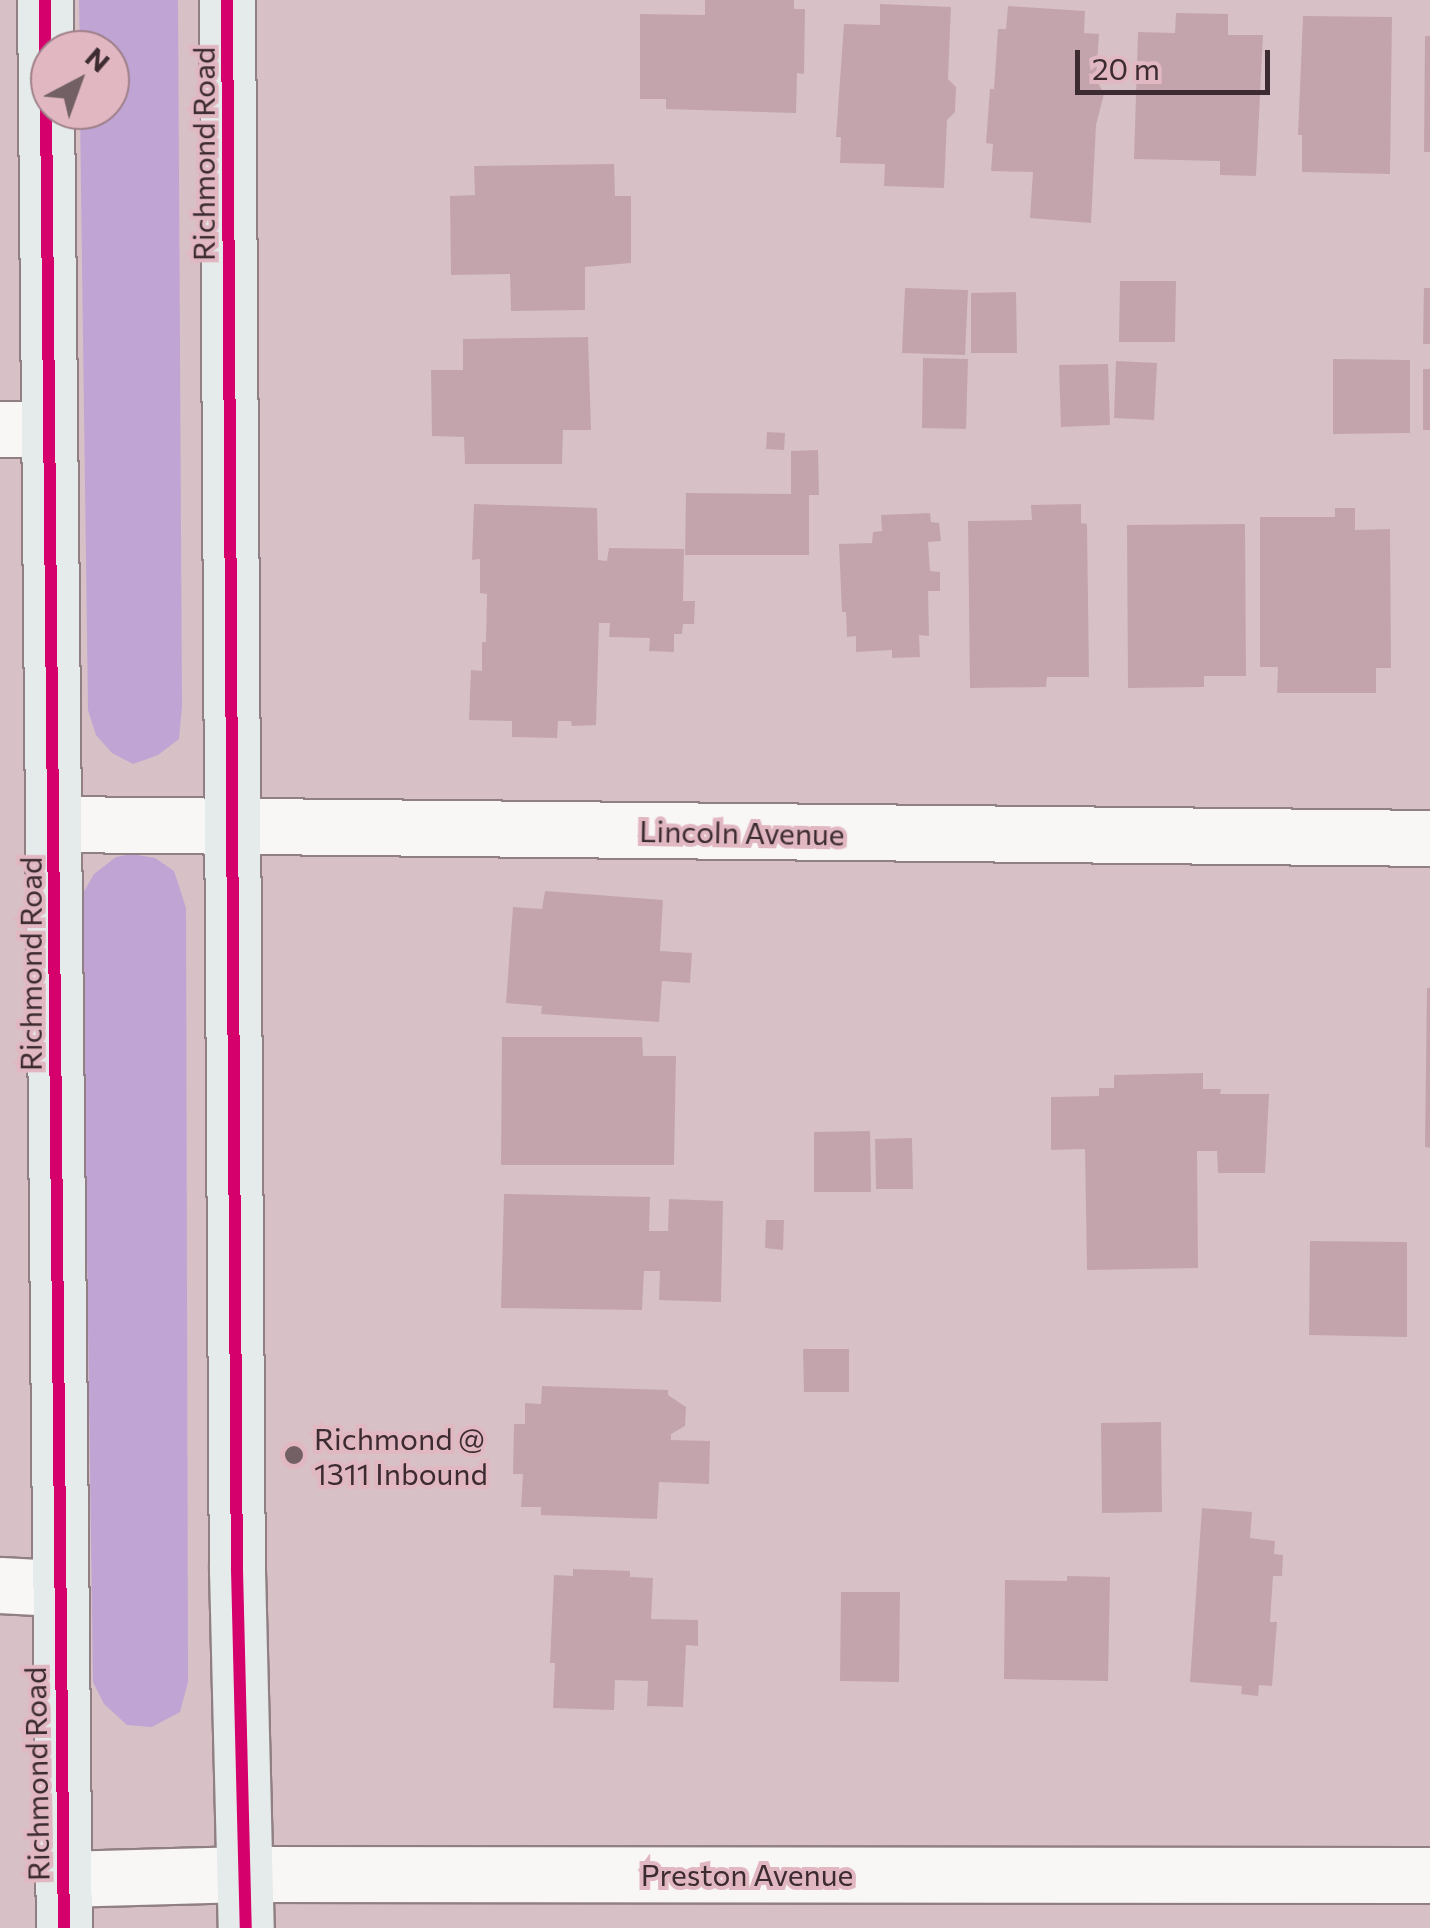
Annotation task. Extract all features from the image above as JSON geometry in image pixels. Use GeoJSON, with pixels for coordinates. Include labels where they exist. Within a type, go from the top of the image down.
{"type":"FeatureCollection","features":[{"type":"Feature","properties":{"kind":"main road","name":"Richmond Road"},"geometry":{"type":"LineString","coordinates":[[44,0],[24,429],[55,824],[58,1588],[64,1903]]}},
{"type":"Feature","properties":{"kind":"main road","name":"Richmond Road"},"geometry":{"type":"LineString","coordinates":[[227,0],[237,1534],[246,1928]]}},
{"type":"Feature","properties":{"kind":"street","name":"Lincoln Avenue"},"geometry":{"type":"LineString","coordinates":[[55,824],[1430,838]]}},
{"type":"Feature","properties":{"kind":"street"},"geometry":{"type":"LineString","coordinates":[[0,1584],[58,1588]]}},
{"type":"Feature","properties":{"kind":"street","name":"Preston Avenue"},"geometry":{"type":"LineString","coordinates":[[64,1903],[245,1874],[1430,1875]]}},
{"type":"Feature","properties":{"kind":"shaded area"},"geometry":{"type":"Polygon","coordinates":[[[79,0],[178,0],[182,706],[179,739],[158,755],[133,764],[112,753],[96,735],[88,710],[80,130],[130,130],[130,30],[80,30],[79,0]]]}},
{"type":"Feature","properties":{"kind":"shaded area"},"geometry":{"type":"Polygon","coordinates":[[[132,854],[155,858],[174,871],[186,908],[188,1682],[180,1712],[152,1727],[127,1725],[104,1704],[93,1682],[82,895],[94,874],[116,857],[132,854]]]}},
{"type":"Feature","properties":{"kind":"building"},"geometry":{"type":"Polygon","coordinates":[[[705,0],[794,0],[794,9],[805,9],[804,74],[797,73],[796,113],[666,109],[666,99],[640,99],[640,14],[705,15],[705,0]]]}},
{"type":"Feature","properties":{"kind":"building"},"geometry":{"type":"Polygon","coordinates":[[[880,4],[951,7],[948,79],[956,87],[955,112],[947,120],[944,188],[884,186],[885,164],[840,163],[841,137],[836,137],[844,24],[880,25],[880,4]]]}},
{"type":"Feature","properties":{"kind":"building"},"geometry":{"type":"Polygon","coordinates":[[[1008,6],[1085,11],[1084,33],[1099,34],[1096,79],[1104,94],[1096,125],[1091,223],[1030,218],[1033,172],[991,171],[993,144],[986,143],[990,89],[994,89],[998,29],[1006,29],[1008,6]]]}},
{"type":"Feature","properties":{"kind":"building"},"geometry":{"type":"Polygon","coordinates":[[[1176,13],[1228,14],[1228,35],[1263,35],[1256,176],[1220,175],[1220,161],[1134,159],[1138,32],[1175,33],[1176,13]]]}},
{"type":"Feature","properties":{"kind":"building"},"geometry":{"type":"Polygon","coordinates":[[[1303,16],[1392,17],[1390,174],[1302,172],[1302,135],[1298,135],[1303,16]]]}},
{"type":"Feature","properties":{"kind":"building"},"geometry":{"type":"Polygon","coordinates":[[[1425,36],[1430,36],[1430,152],[1424,152],[1425,36]]]}},
{"type":"Feature","properties":{"kind":"building"},"geometry":{"type":"Polygon","coordinates":[[[614,164],[615,196],[631,196],[631,263],[585,267],[585,310],[511,311],[510,274],[451,275],[450,196],[475,195],[474,166],[614,164]]]}},
{"type":"Feature","properties":{"kind":"building"},"geometry":{"type":"Polygon","coordinates":[[[1120,281],[1176,281],[1175,342],[1119,342],[1120,281]]]}},
{"type":"Feature","properties":{"kind":"building"},"geometry":{"type":"Polygon","coordinates":[[[905,288],[968,290],[965,355],[902,353],[905,288]]]}},
{"type":"Feature","properties":{"kind":"building"},"geometry":{"type":"Polygon","coordinates":[[[1424,288],[1430,288],[1430,344],[1423,344],[1424,288]]]}},
{"type":"Feature","properties":{"kind":"building"},"geometry":{"type":"Polygon","coordinates":[[[1016,292],[1017,353],[971,353],[971,293],[1016,292]]]}},
{"type":"Feature","properties":{"kind":"building"},"geometry":{"type":"Polygon","coordinates":[[[588,337],[591,430],[563,430],[562,464],[465,464],[464,437],[432,436],[431,370],[463,370],[463,339],[588,337]]]}},
{"type":"Feature","properties":{"kind":"building"},"geometry":{"type":"Polygon","coordinates":[[[923,358],[968,359],[966,429],[922,428],[923,358]]]}},
{"type":"Feature","properties":{"kind":"building"},"geometry":{"type":"Polygon","coordinates":[[[1333,359],[1410,360],[1410,433],[1333,434],[1333,359]]]}},
{"type":"Feature","properties":{"kind":"building"},"geometry":{"type":"Polygon","coordinates":[[[1116,361],[1157,363],[1154,420],[1114,418],[1116,361]]]}},
{"type":"Feature","properties":{"kind":"building"},"geometry":{"type":"Polygon","coordinates":[[[1108,364],[1110,425],[1061,427],[1059,365],[1108,364]]]}},
{"type":"Feature","properties":{"kind":"building"},"geometry":{"type":"Polygon","coordinates":[[[1423,369],[1430,369],[1430,430],[1423,430],[1423,369]]]}},
{"type":"Feature","properties":{"kind":"building"},"geometry":{"type":"Polygon","coordinates":[[[767,432],[785,433],[784,450],[766,449],[767,432]]]}},
{"type":"Feature","properties":{"kind":"building"},"geometry":{"type":"Polygon","coordinates":[[[818,450],[819,495],[809,495],[809,555],[685,555],[686,493],[791,494],[791,451],[818,450]]]}},
{"type":"Feature","properties":{"kind":"building"},"geometry":{"type":"Polygon","coordinates":[[[474,504],[597,508],[598,560],[607,561],[609,548],[684,549],[683,601],[695,601],[694,624],[683,624],[682,634],[674,634],[674,652],[649,651],[650,638],[609,637],[610,623],[599,623],[596,725],[572,726],[571,721],[558,721],[557,738],[512,737],[512,721],[469,720],[471,670],[482,671],[482,642],[486,642],[487,594],[480,593],[480,559],[472,560],[474,504]]]}},
{"type":"Feature","properties":{"kind":"building"},"geometry":{"type":"Polygon","coordinates":[[[1081,504],[1081,523],[1087,524],[1089,677],[1047,677],[1046,687],[970,688],[968,521],[1032,520],[1031,505],[1081,504]]]}},
{"type":"Feature","properties":{"kind":"building"},"geometry":{"type":"Polygon","coordinates":[[[1335,508],[1355,508],[1355,530],[1390,529],[1391,668],[1376,668],[1376,693],[1277,693],[1278,667],[1260,667],[1260,517],[1335,517],[1335,508]]]}},
{"type":"Feature","properties":{"kind":"building"},"geometry":{"type":"Polygon","coordinates":[[[930,513],[931,522],[939,523],[941,541],[928,542],[930,571],[940,572],[940,591],[928,591],[929,636],[919,635],[920,657],[892,658],[892,650],[856,652],[856,636],[847,637],[846,612],[842,612],[839,544],[872,543],[873,532],[882,531],[881,515],[930,513]]]}},
{"type":"Feature","properties":{"kind":"building"},"geometry":{"type":"Polygon","coordinates":[[[1245,524],[1246,676],[1204,676],[1204,687],[1128,688],[1127,525],[1245,524]]]}},
{"type":"Feature","properties":{"kind":"building"},"geometry":{"type":"Polygon","coordinates":[[[545,891],[663,900],[660,951],[692,953],[690,983],[662,981],[659,1022],[541,1014],[542,1006],[506,1003],[513,907],[542,909],[545,891]]]}},
{"type":"Feature","properties":{"kind":"building"},"geometry":{"type":"Polygon","coordinates":[[[1430,988],[1430,1148],[1425,1147],[1430,988]]]}},
{"type":"Feature","properties":{"kind":"building"},"geometry":{"type":"Polygon","coordinates":[[[502,1037],[642,1037],[643,1056],[676,1056],[674,1165],[501,1165],[502,1037]]]}},
{"type":"Feature","properties":{"kind":"building"},"geometry":{"type":"Polygon","coordinates":[[[1203,1073],[1203,1089],[1221,1089],[1220,1094],[1269,1094],[1265,1173],[1218,1173],[1217,1151],[1197,1151],[1198,1268],[1087,1270],[1085,1149],[1051,1150],[1051,1097],[1099,1096],[1099,1088],[1114,1088],[1114,1075],[1203,1073]]]}},
{"type":"Feature","properties":{"kind":"building"},"geometry":{"type":"Polygon","coordinates":[[[870,1131],[871,1192],[814,1192],[814,1132],[870,1131]]]}},
{"type":"Feature","properties":{"kind":"building"},"geometry":{"type":"Polygon","coordinates":[[[912,1138],[913,1189],[876,1189],[875,1139],[912,1138]]]}},
{"type":"Feature","properties":{"kind":"building"},"geometry":{"type":"Polygon","coordinates":[[[504,1194],[650,1197],[649,1231],[668,1231],[669,1199],[723,1201],[721,1302],[659,1300],[660,1271],[644,1271],[642,1310],[501,1308],[504,1194]]]}},
{"type":"Feature","properties":{"kind":"building"},"geometry":{"type":"Polygon","coordinates":[[[766,1220],[784,1220],[783,1250],[765,1248],[766,1220]]]}},
{"type":"Feature","properties":{"kind":"building"},"geometry":{"type":"Polygon","coordinates":[[[1310,1241],[1407,1242],[1407,1337],[1309,1335],[1310,1241]]]}},
{"type":"Feature","properties":{"kind":"building"},"geometry":{"type":"Polygon","coordinates":[[[803,1349],[849,1349],[849,1392],[804,1392],[803,1349]]]}},
{"type":"Feature","properties":{"kind":"building"},"geometry":{"type":"Polygon","coordinates":[[[542,1386],[668,1390],[668,1395],[686,1407],[685,1426],[671,1434],[671,1440],[710,1441],[709,1484],[659,1482],[657,1519],[541,1515],[541,1507],[521,1507],[523,1474],[513,1474],[514,1424],[525,1424],[525,1403],[541,1404],[542,1386]]]}},
{"type":"Feature","properties":{"kind":"building"},"geometry":{"type":"Polygon","coordinates":[[[1161,1422],[1162,1512],[1102,1513],[1101,1423],[1161,1422]]]}},
{"type":"Feature","properties":{"kind":"building"},"geometry":{"type":"Polygon","coordinates":[[[1202,1508],[1252,1512],[1250,1538],[1275,1541],[1274,1554],[1283,1555],[1282,1576],[1273,1576],[1270,1622],[1277,1622],[1272,1686],[1259,1685],[1258,1696],[1241,1694],[1242,1686],[1190,1682],[1202,1508]]]}},
{"type":"Feature","properties":{"kind":"building"},"geometry":{"type":"Polygon","coordinates":[[[573,1569],[630,1571],[630,1577],[653,1578],[651,1619],[698,1620],[698,1646],[686,1645],[683,1707],[647,1706],[648,1681],[615,1680],[614,1710],[553,1708],[555,1663],[550,1663],[554,1575],[573,1576],[573,1569]]]}},
{"type":"Feature","properties":{"kind":"building"},"geometry":{"type":"Polygon","coordinates":[[[1067,1576],[1110,1577],[1108,1681],[1004,1679],[1005,1580],[1067,1581],[1067,1576]]]}},
{"type":"Feature","properties":{"kind":"building"},"geometry":{"type":"Polygon","coordinates":[[[841,1592],[900,1592],[899,1682],[840,1681],[841,1592]]]}},
{"type":"Feature","properties":{"kind":"cycle path"},"geometry":{"type":"LineString","coordinates":[[45,0],[64,1928]]}},
{"type":"Feature","properties":{"kind":"cycle path"},"geometry":{"type":"LineString","coordinates":[[227,0],[237,1570],[246,1928]]}},
{"type":"Feature","properties":{"kind":"place","name":"Richmond @ 1311 Inbound"},"geometry":{"type":"Point","coordinates":[294,1455]}}]}
